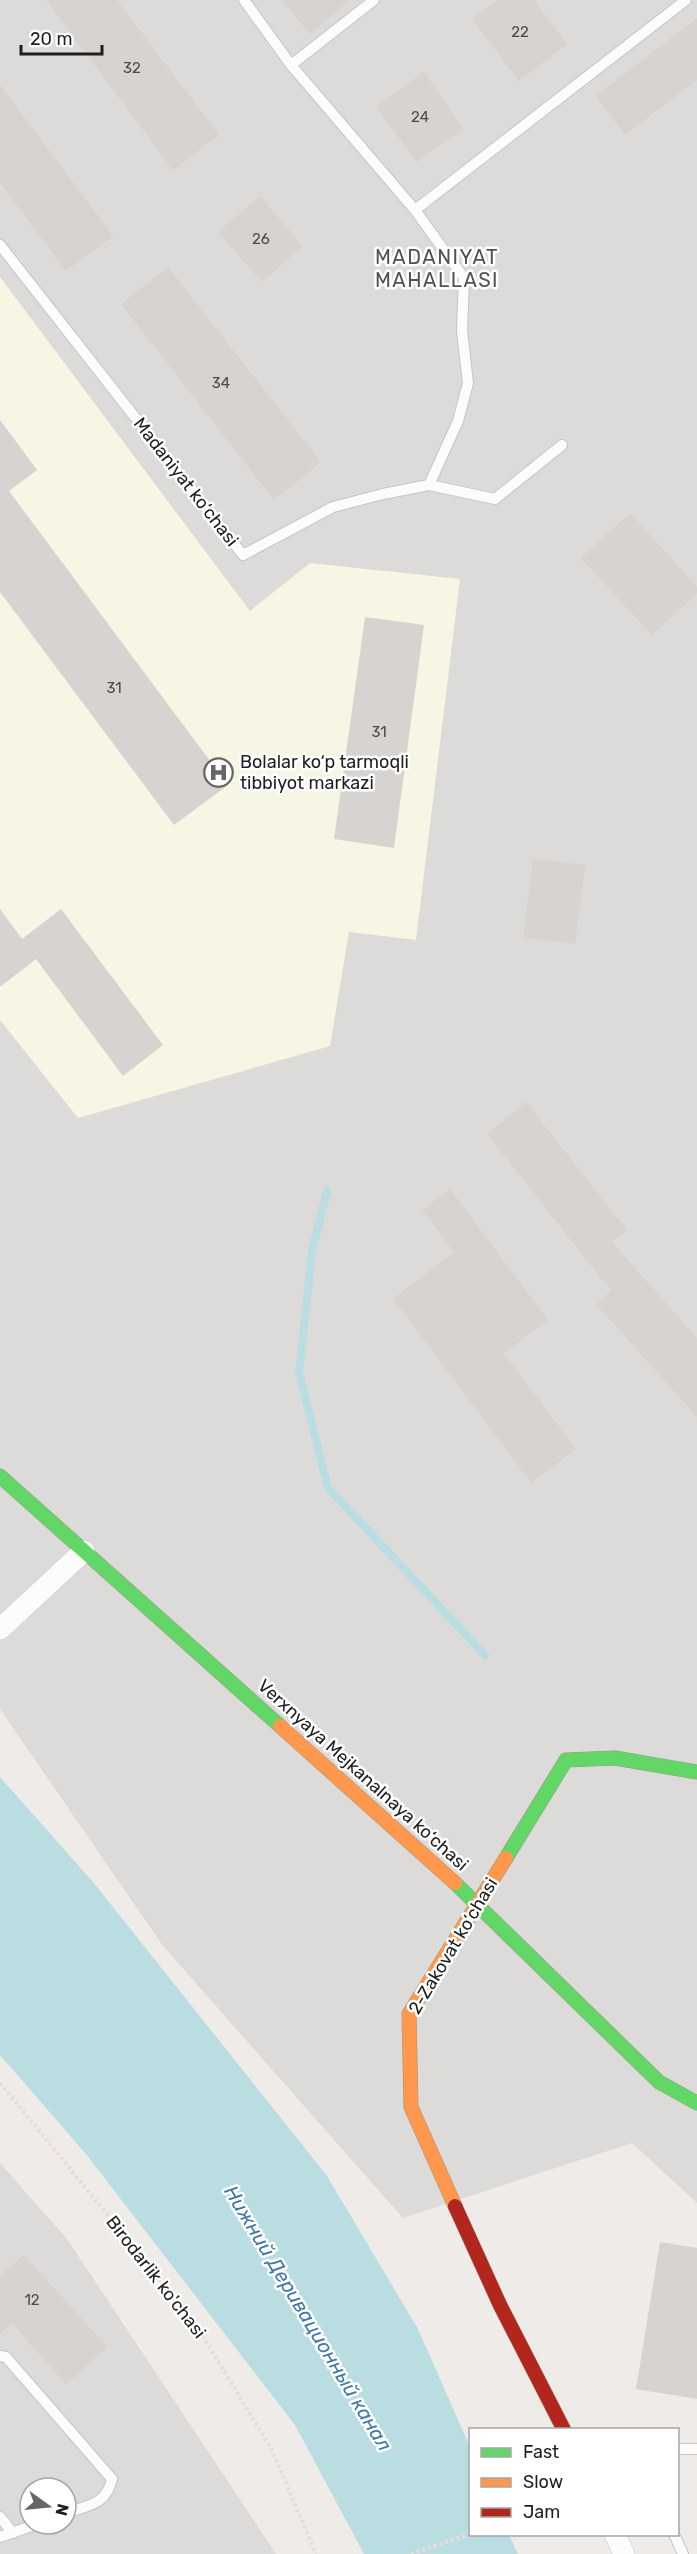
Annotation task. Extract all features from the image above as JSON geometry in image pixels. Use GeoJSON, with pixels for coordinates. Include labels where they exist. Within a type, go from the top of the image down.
{"type":"FeatureCollection","features":[{"type":"Feature","properties":{"kind":"street","name":"Verxnyaya Mejkanalnaya ko‘chasi"},"geometry":{"type":"LineString","coordinates":[[0,1476],[478,1903],[659,2082],[697,2103]]}},
{"type":"Feature","properties":{"kind":"street"},"geometry":{"type":"LineString","coordinates":[[0,1629],[84,1551]]}},
{"type":"Feature","properties":{"kind":"street","name":"2-Zakovat ko‘chasi"},"geometry":{"type":"LineString","coordinates":[[563,2428],[500,2305],[411,2107],[409,2014],[566,1760],[615,1758],[697,1772]]}},
{"type":"Feature","properties":{"kind":"street"},"geometry":{"type":"LineString","coordinates":[[615,2536],[624,2554]]}},
{"type":"Feature","properties":{"kind":"lane"},"geometry":{"type":"LineString","coordinates":[[244,0],[291,64],[415,210],[464,278],[462,331],[468,383],[458,422],[429,485]]}},
{"type":"Feature","properties":{"kind":"lane"},"geometry":{"type":"LineString","coordinates":[[291,64],[374,0]]}},
{"type":"Feature","properties":{"kind":"lane"},"geometry":{"type":"LineString","coordinates":[[415,210],[686,0]]}},
{"type":"Feature","properties":{"kind":"lane","name":"Madaniyat ko‘chasi"},"geometry":{"type":"LineString","coordinates":[[0,245],[243,555],[333,507],[429,485],[495,499],[562,445]]}},
{"type":"Feature","properties":{"kind":"lane"},"geometry":{"type":"LineString","coordinates":[[0,2356],[6,2357],[112,2479],[109,2491],[101,2501],[78,2509]]}},
{"type":"Feature","properties":{"kind":"lane"},"geometry":{"type":"LineString","coordinates":[[679,2449],[697,2449]]}},
{"type":"Feature","properties":{"kind":"lane"},"geometry":{"type":"LineString","coordinates":[[0,2517],[13,2533]]}},
{"type":"Feature","properties":{"kind":"lane"},"geometry":{"type":"LineString","coordinates":[[0,2537],[18,2531]]}},
{"type":"Feature","properties":{"kind":"lane"},"geometry":{"type":"LineString","coordinates":[[674,2536],[683,2554]]}},
{"type":"Feature","properties":{"kind":"path","name":"Birodarlik ko'chasi"},"geometry":{"type":"LineString","coordinates":[[0,2083],[191,2317],[271,2448],[316,2554]]}},
{"type":"Feature","properties":{"kind":"path"},"geometry":{"type":"LineString","coordinates":[[411,2554],[469,2535]]}},
{"type":"Feature","properties":{"kind":"shaded area"},"geometry":{"type":"Polygon","coordinates":[[[0,0],[697,0],[697,2203],[632,2143],[403,2218],[163,1946],[0,1709],[0,0]]]}},
{"type":"Feature","properties":{"kind":"shaded area","name":"Bolalar ko‘p tarmoqli tibbiyot markazi"},"geometry":{"type":"Polygon","coordinates":[[[0,277],[250,611],[310,563],[460,579],[416,940],[349,932],[330,1046],[78,1118],[0,1020],[0,277]]]}},
{"type":"Feature","properties":{"kind":"shaded area"},"geometry":{"type":"Polygon","coordinates":[[[0,2163],[67,2239],[276,2554],[0,2554],[0,2163]]]}},
{"type":"Feature","properties":{"kind":"water","name":"Нижний Деривационный канал"},"geometry":{"type":"Polygon","coordinates":[[[0,1777],[93,1882],[327,2176],[418,2329],[469,2445],[469,2536],[509,2536],[518,2554],[364,2554],[295,2425],[86,2154],[0,2055],[0,1777]]]}},
{"type":"Feature","properties":{"kind":"building"},"geometry":{"type":"Polygon","coordinates":[[[46,0],[117,0],[219,135],[173,170],[46,0]]]}},
{"type":"Feature","properties":{"kind":"building"},"geometry":{"type":"Polygon","coordinates":[[[282,0],[350,0],[310,34],[282,0]]]}},
{"type":"Feature","properties":{"kind":"building"},"geometry":{"type":"Polygon","coordinates":[[[498,0],[534,0],[567,44],[519,81],[472,19],[498,0]]]}},
{"type":"Feature","properties":{"kind":"building"},"geometry":{"type":"Polygon","coordinates":[[[697,18],[697,80],[625,135],[596,96],[697,18]]]}},
{"type":"Feature","properties":{"kind":"building"},"geometry":{"type":"Polygon","coordinates":[[[424,72],[463,129],[416,162],[376,106],[424,72]]]}},
{"type":"Feature","properties":{"kind":"building"},"geometry":{"type":"Polygon","coordinates":[[[0,85],[113,236],[66,271],[0,183],[0,85]]]}},
{"type":"Feature","properties":{"kind":"building"},"geometry":{"type":"Polygon","coordinates":[[[260,196],[303,246],[262,282],[218,232],[260,196]]]}},
{"type":"Feature","properties":{"kind":"building"},"geometry":{"type":"Polygon","coordinates":[[[168,267],[321,462],[274,500],[121,304],[168,267]]]}},
{"type":"Feature","properties":{"kind":"building"},"geometry":{"type":"Polygon","coordinates":[[[0,420],[37,470],[9,491],[228,785],[174,825],[0,592],[0,420]]]}},
{"type":"Feature","properties":{"kind":"building"},"geometry":{"type":"Polygon","coordinates":[[[630,513],[697,587],[697,593],[652,635],[581,558],[630,513]]]}},
{"type":"Feature","properties":{"kind":"building"},"geometry":{"type":"Polygon","coordinates":[[[365,617],[424,625],[394,848],[334,839],[365,617]]]}},
{"type":"Feature","properties":{"kind":"building"},"geometry":{"type":"Polygon","coordinates":[[[533,859],[585,865],[575,944],[523,937],[533,859]]]}},
{"type":"Feature","properties":{"kind":"building"},"geometry":{"type":"Polygon","coordinates":[[[0,909],[22,939],[61,909],[163,1045],[123,1076],[36,959],[0,987],[0,909]]]}},
{"type":"Feature","properties":{"kind":"building"},"geometry":{"type":"Polygon","coordinates":[[[526,1102],[627,1230],[612,1242],[697,1338],[697,1417],[596,1304],[611,1291],[487,1134],[526,1102]]]}},
{"type":"Feature","properties":{"kind":"building"},"geometry":{"type":"Polygon","coordinates":[[[450,1189],[548,1320],[504,1353],[576,1449],[531,1483],[393,1299],[454,1252],[422,1210],[450,1189]]]}},
{"type":"Feature","properties":{"kind":"building"},"geometry":{"type":"Polygon","coordinates":[[[660,2242],[697,2248],[697,2399],[636,2389],[660,2242]]]}},
{"type":"Feature","properties":{"kind":"building"},"geometry":{"type":"Polygon","coordinates":[[[24,2255],[107,2347],[66,2384],[12,2323],[0,2334],[0,2276],[24,2255]]]}},
{"type":"Feature","properties":{"kind":"waterway"},"geometry":{"type":"LineString","coordinates":[[327,1191],[312,1251],[299,1373],[328,1488],[485,1655]]}},
{"type":"Feature","properties":{"kind":"traffic: fast"},"geometry":{"type":"LineString","coordinates":[[0,1476],[280,1726]]}},
{"type":"Feature","properties":{"kind":"traffic: fast"},"geometry":{"type":"LineString","coordinates":[[506,1858],[566,1760],[615,1758],[697,1772]]}},
{"type":"Feature","properties":{"kind":"traffic: fast"},"geometry":{"type":"LineString","coordinates":[[455,1883],[659,2082],[697,2103]]}},
{"type":"Feature","properties":{"kind":"traffic: slow"},"geometry":{"type":"LineString","coordinates":[[280,1726],[455,1883]]}},
{"type":"Feature","properties":{"kind":"traffic: slow"},"geometry":{"type":"LineString","coordinates":[[455,2206],[411,2107],[409,2014],[506,1858]]}},
{"type":"Feature","properties":{"kind":"traffic: jam"},"geometry":{"type":"LineString","coordinates":[[455,2206],[500,2305],[563,2428]]}},
{"type":"Feature","properties":{"kind":"place","name":"Bolalar ko‘p tarmoqli tibbiyot markazi"},"geometry":{"type":"Point","coordinates":[219,772]}},
{"type":"Feature","properties":{"kind":"district","name":"MADANIYAT MAHALLASI"},"geometry":{"type":"Point","coordinates":[437,268]}}]}
